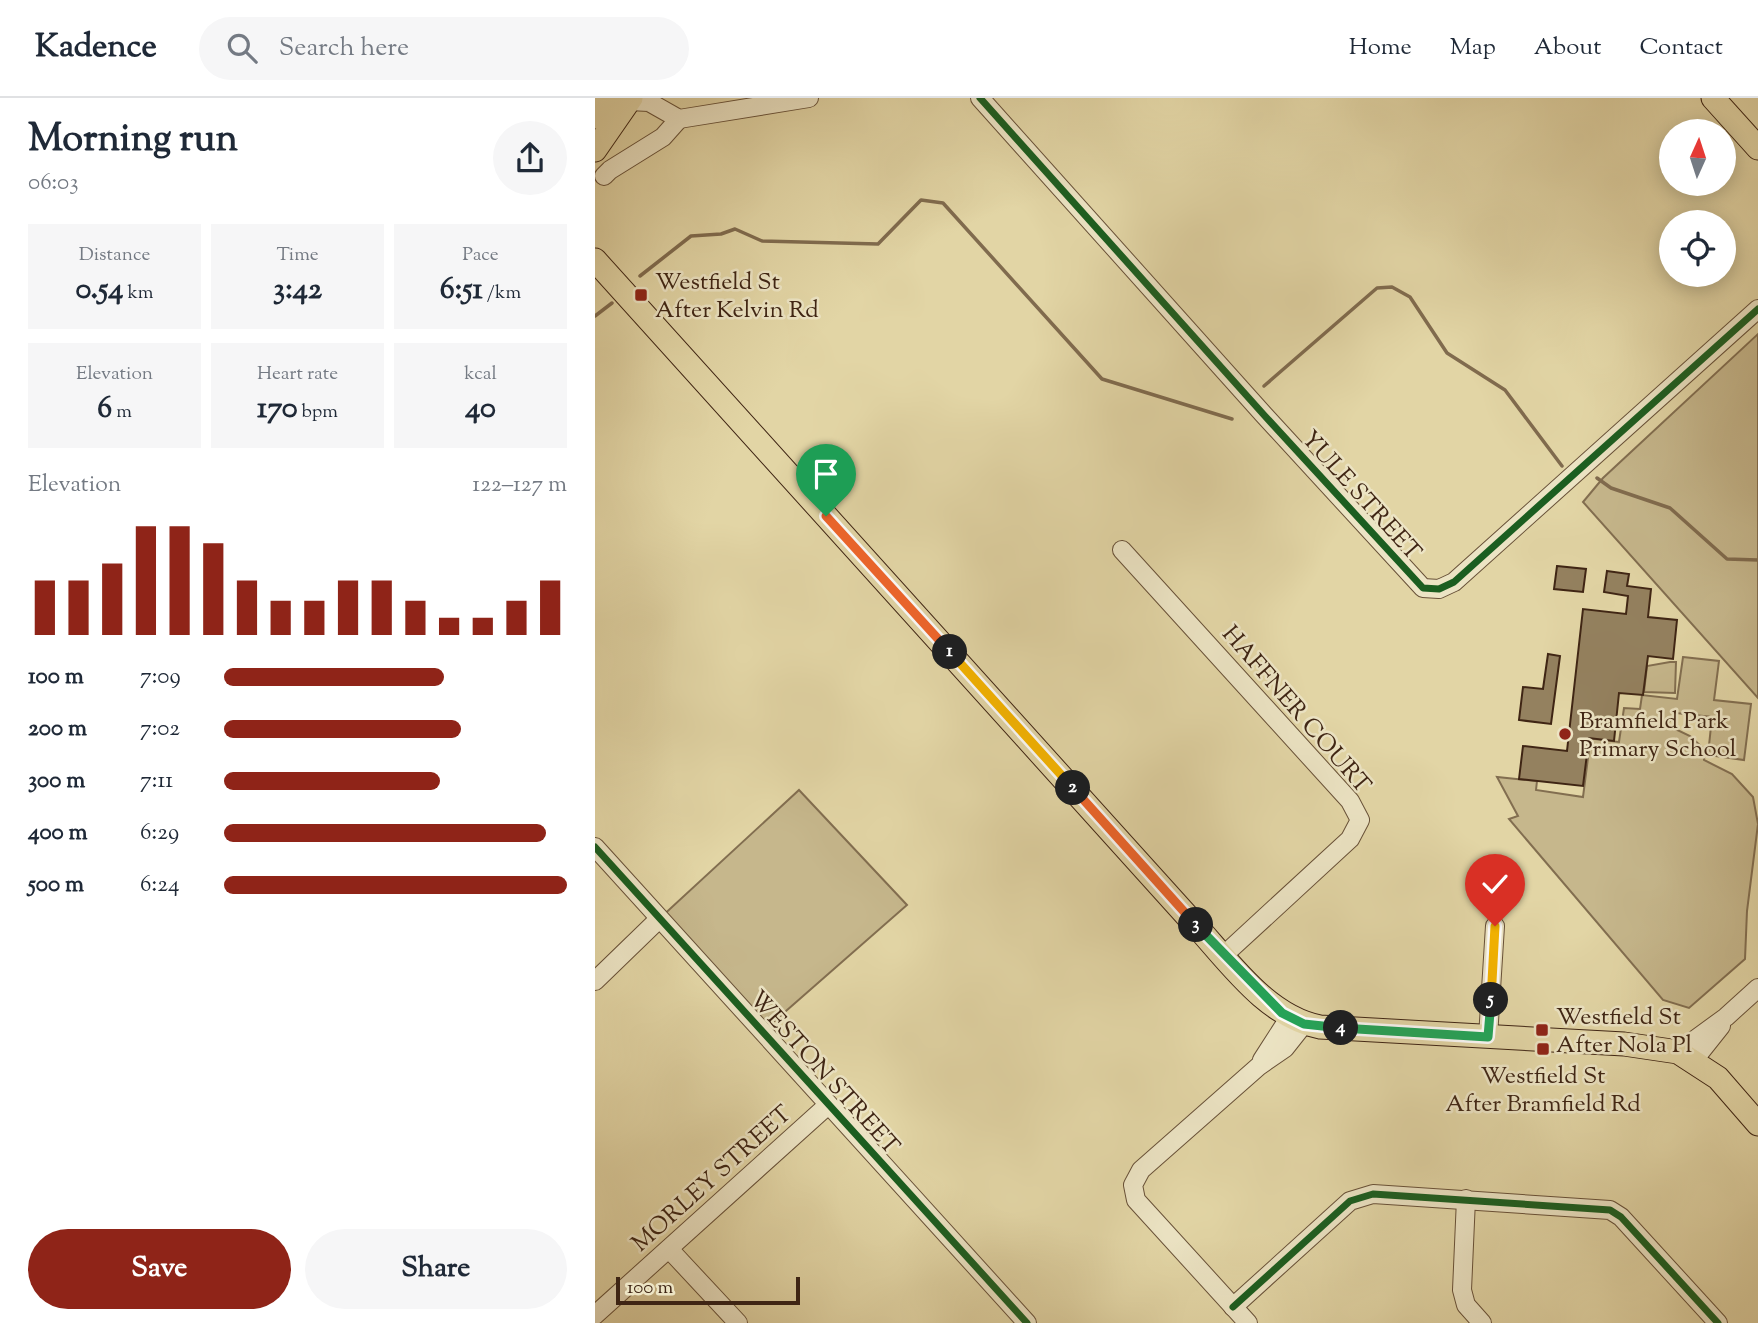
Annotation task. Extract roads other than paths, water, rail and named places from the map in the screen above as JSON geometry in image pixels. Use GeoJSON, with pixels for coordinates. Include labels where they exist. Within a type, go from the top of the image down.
{"type":"FeatureCollection","features":[{"type":"Feature","properties":{"kind":"main road"},"geometry":{"type":"LineString","coordinates":[[595,117],[606,98]]}},
{"type":"Feature","properties":{"kind":"main road"},"geometry":{"type":"LineString","coordinates":[[1713,98],[1758,148]]}},
{"type":"Feature","properties":{"kind":"main road"},"geometry":{"type":"LineString","coordinates":[[595,150],[630,100]]}},
{"type":"Feature","properties":{"kind":"main road"},"geometry":{"type":"LineString","coordinates":[[595,260],[1259,993],[1296,1021],[1488,1037],[1624,1044],[1686,1056],[1718,1078],[1758,1124]]}},
{"type":"Feature","properties":{"kind":"street"},"geometry":{"type":"LineString","coordinates":[[630,100],[649,102],[679,119],[809,98]]}},
{"type":"Feature","properties":{"kind":"street","name":"YULE STREET"},"geometry":{"type":"LineString","coordinates":[[980,98],[1264,415],[1423,587],[1439,589],[1454,582],[1758,309]]}},
{"type":"Feature","properties":{"kind":"street"},"geometry":{"type":"LineString","coordinates":[[604,176],[663,137],[679,119]]}},
{"type":"Feature","properties":{"kind":"street","name":"HAFFNER COURT"},"geometry":{"type":"LineString","coordinates":[[1122,550],[1350,802],[1360,820],[1350,839],[1224,955]]}},
{"type":"Feature","properties":{"kind":"street","name":"WESTON STREET"},"geometry":{"type":"LineString","coordinates":[[595,846],[1027,1323]]}},
{"type":"Feature","properties":{"kind":"street"},"geometry":{"type":"LineString","coordinates":[[595,981],[659,919]]}},
{"type":"Feature","properties":{"kind":"street"},"geometry":{"type":"LineString","coordinates":[[1488,1037],[1495,926]]}},
{"type":"Feature","properties":{"kind":"street"},"geometry":{"type":"LineString","coordinates":[[1686,1056],[1714,1038],[1726,1017],[1758,988]]}},
{"type":"Feature","properties":{"kind":"street"},"geometry":{"type":"LineString","coordinates":[[1248,1323],[1136,1200],[1133,1185],[1141,1170],[1259,1066],[1285,1048],[1296,1021]]}},
{"type":"Feature","properties":{"kind":"street","name":"MORLEY STREET"},"geometry":{"type":"LineString","coordinates":[[595,1315],[828,1105]]}},
{"type":"Feature","properties":{"kind":"street"},"geometry":{"type":"LineString","coordinates":[[1233,1307],[1354,1198],[1373,1194],[1614,1212],[1718,1323]]}},
{"type":"Feature","properties":{"kind":"street"},"geometry":{"type":"LineString","coordinates":[[1466,1199],[1462,1290],[1466,1305],[1482,1323]]}},
{"type":"Feature","properties":{"kind":"street"},"geometry":{"type":"LineString","coordinates":[[669,1249],[738,1323]]}},
{"type":"Feature","properties":{"kind":"waterway"},"geometry":{"type":"LineString","coordinates":[[640,276],[691,236],[721,234],[735,229],[762,241],[878,244],[921,200],[943,203],[1102,379],[1232,419]]}},
{"type":"Feature","properties":{"kind":"waterway"},"geometry":{"type":"LineString","coordinates":[[1264,386],[1377,288],[1392,287],[1410,297],[1447,353],[1505,390],[1562,466]]}},
{"type":"Feature","properties":{"kind":"waterway"},"geometry":{"type":"LineString","coordinates":[[595,316],[612,303]]}},
{"type":"Feature","properties":{"kind":"waterway"},"geometry":{"type":"LineString","coordinates":[[1597,478],[1611,488],[1670,508],[1727,559],[1758,560]]}},
{"type":"Feature","properties":{"kind":"place","name":"Westfield St After Kelvin Rd"},"geometry":{"type":"Point","coordinates":[641,295]}},
{"type":"Feature","properties":{"kind":"place","name":"Bramfield Park Primary School"},"geometry":{"type":"Point","coordinates":[1565,734]}},
{"type":"Feature","properties":{"kind":"place","name":"Westfield St After Nola Pl"},"geometry":{"type":"Point","coordinates":[1542,1030]}},
{"type":"Feature","properties":{"kind":"place","name":"Westfield St After Bramfield Rd"},"geometry":{"type":"Point","coordinates":[1543,1049]}}]}
